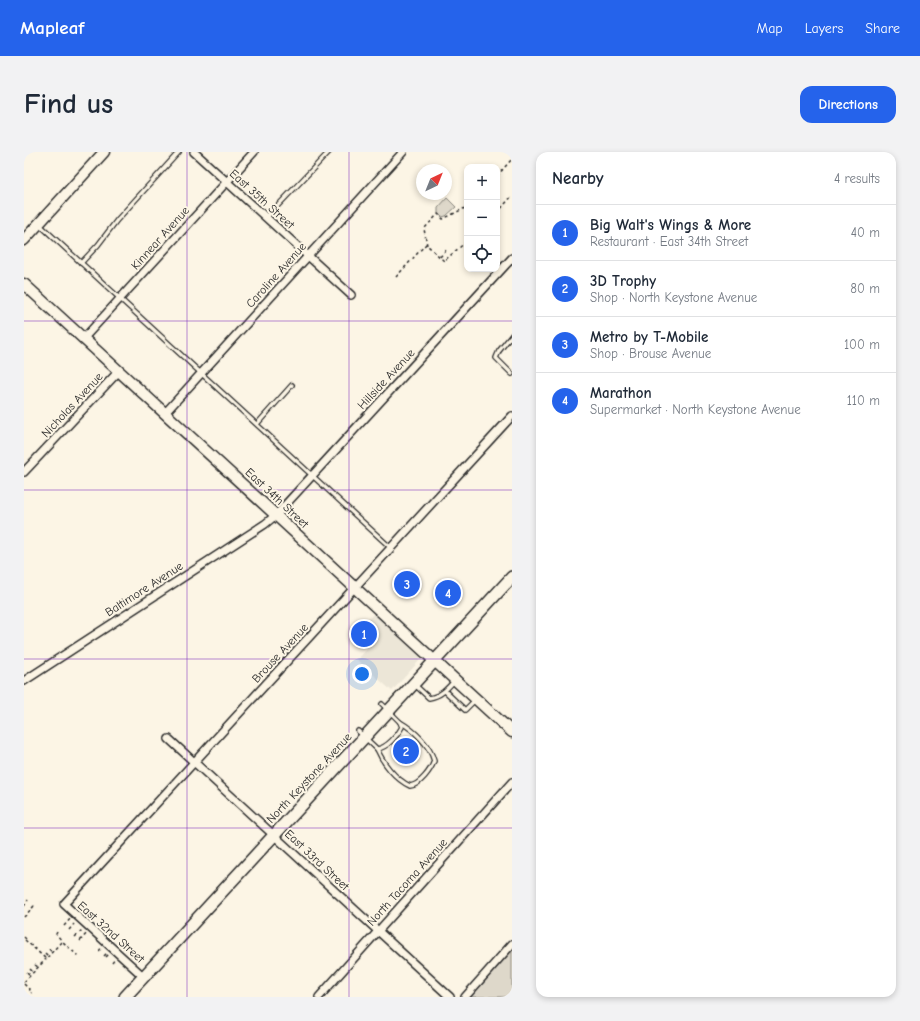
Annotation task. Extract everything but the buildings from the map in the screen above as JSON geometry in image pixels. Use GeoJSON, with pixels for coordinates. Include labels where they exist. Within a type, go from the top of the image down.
{"type":"FeatureCollection","features":[{"type":"Feature","properties":{"kind":"main road"},"geometry":{"type":"LineString","coordinates":[[24,240],[104,152]]}},
{"type":"Feature","properties":{"kind":"main road","name":"East 34th Street"},"geometry":{"type":"LineString","coordinates":[[24,284],[512,732]]}},
{"type":"Feature","properties":{"kind":"main road","name":"North Keystone Avenue"},"geometry":{"type":"LineString","coordinates":[[125,997],[274,836],[385,707],[414,684],[512,577]]}},
{"type":"Feature","properties":{"kind":"street","name":"East 35th Street"},"geometry":{"type":"LineString","coordinates":[[194,152],[351,296]]}},
{"type":"Feature","properties":{"kind":"street","name":"Kinnear Avenue"},"geometry":{"type":"LineString","coordinates":[[84,338],[254,152]]}},
{"type":"Feature","properties":{"kind":"street","name":"Caroline Avenue"},"geometry":{"type":"LineString","coordinates":[[165,413],[404,152]]}},
{"type":"Feature","properties":{"kind":"street","name":"Hillside Avenue"},"geometry":{"type":"LineString","coordinates":[[276,515],[512,258]]}},
{"type":"Feature","properties":{"kind":"street","name":"Nicholas Avenue"},"geometry":{"type":"LineString","coordinates":[[24,472],[119,371]]}},
{"type":"Feature","properties":{"kind":"street","name":"Brouse Avenue"},"geometry":{"type":"LineString","coordinates":[[64,904],[512,416]]}},
{"type":"Feature","properties":{"kind":"street","name":"Baltimore Avenue"},"geometry":{"type":"LineString","coordinates":[[24,681],[265,524],[276,515]]}},
{"type":"Feature","properties":{"kind":"street","name":"East 33rd Street"},"geometry":{"type":"LineString","coordinates":[[169,739],[450,997]]}},
{"type":"Feature","properties":{"kind":"street","name":"North Tacoma Avenue"},"geometry":{"type":"LineString","coordinates":[[318,997],[512,782]]}},
{"type":"Feature","properties":{"kind":"street","name":"East 32nd Street"},"geometry":{"type":"LineString","coordinates":[[64,904],[144,977]]}},
{"type":"Feature","properties":{"kind":"street"},"geometry":{"type":"LineString","coordinates":[[465,997],[512,944]]}},
{"type":"Feature","properties":{"kind":"lane"},"geometry":{"type":"LineString","coordinates":[[81,263],[98,245],[117,220],[179,152]]}},
{"type":"Feature","properties":{"kind":"lane"},"geometry":{"type":"LineString","coordinates":[[266,218],[329,152]]}},
{"type":"Feature","properties":{"kind":"lane"},"geometry":{"type":"LineString","coordinates":[[39,224],[391,548]]}},
{"type":"Feature","properties":{"kind":"lane"},"geometry":{"type":"LineString","coordinates":[[512,335],[499,351],[496,358],[512,374]]}},
{"type":"Feature","properties":{"kind":"lane"},"geometry":{"type":"LineString","coordinates":[[257,424],[292,385]]}},
{"type":"Feature","properties":{"kind":"lane"},"geometry":{"type":"LineString","coordinates":[[414,684],[429,698],[437,696],[445,691],[455,680]]}},
{"type":"Feature","properties":{"kind":"lane"},"geometry":{"type":"LineString","coordinates":[[445,691],[465,710],[476,699]]}},
{"type":"Feature","properties":{"kind":"lane"},"geometry":{"type":"LineString","coordinates":[[361,734],[378,749],[382,759],[389,768],[410,786],[417,783],[432,767],[434,761],[428,747],[385,707]]}},
{"type":"Feature","properties":{"kind":"lane"},"geometry":{"type":"LineString","coordinates":[[378,749],[386,746],[400,731],[402,727],[400,722]]}},
{"type":"Feature","properties":{"kind":"path"},"geometry":{"type":"LineString","coordinates":[[500,173],[511,160],[512,162]]}},
{"type":"Feature","properties":{"kind":"path"},"geometry":{"type":"LineString","coordinates":[[500,210],[512,196]]}},
{"type":"Feature","properties":{"kind":"path"},"geometry":{"type":"LineString","coordinates":[[464,208],[443,219],[438,214],[424,229],[427,245],[444,261],[464,244]]}},
{"type":"Feature","properties":{"kind":"path"},"geometry":{"type":"LineString","coordinates":[[396,278],[426,244],[427,245]]}},
{"type":"Feature","properties":{"kind":"path"},"geometry":{"type":"LineString","coordinates":[[440,257],[447,249]]}},
{"type":"Feature","properties":{"kind":"path"},"geometry":{"type":"LineString","coordinates":[[24,906],[28,900]]}},
{"type":"Feature","properties":{"kind":"path"},"geometry":{"type":"LineString","coordinates":[[24,917],[34,906],[36,907]]}},
{"type":"Feature","properties":{"kind":"path"},"geometry":{"type":"LineString","coordinates":[[64,926],[71,918]]}},
{"type":"Feature","properties":{"kind":"path"},"geometry":{"type":"LineString","coordinates":[[69,930],[76,922]]}},
{"type":"Feature","properties":{"kind":"path"},"geometry":{"type":"LineString","coordinates":[[76,936],[83,929]]}},
{"type":"Feature","properties":{"kind":"path"},"geometry":{"type":"LineString","coordinates":[[57,932],[56,934],[62,941],[78,956]]}},
{"type":"Feature","properties":{"kind":"path"},"geometry":{"type":"LineString","coordinates":[[80,941],[87,933]]}},
{"type":"Feature","properties":{"kind":"path"},"geometry":{"type":"LineString","coordinates":[[25,939],[46,958]]}},
{"type":"Feature","properties":{"kind":"path"},"geometry":{"type":"LineString","coordinates":[[31,993],[32,992],[24,983],[62,941]]}},
{"type":"Feature","properties":{"kind":"path"},"geometry":{"type":"LineString","coordinates":[[99,951],[102,947]]}},
{"type":"Feature","properties":{"kind":"path"},"geometry":{"type":"LineString","coordinates":[[49,949],[52,952]]}},
{"type":"Feature","properties":{"kind":"path"},"geometry":{"type":"LineString","coordinates":[[45,953],[48,956]]}},
{"type":"Feature","properties":{"kind":"path"},"geometry":{"type":"LineString","coordinates":[[105,956],[108,953]]}},
{"type":"Feature","properties":{"kind":"path"},"geometry":{"type":"LineString","coordinates":[[112,963],[115,959]]}},
{"type":"Feature","properties":{"kind":"path"},"geometry":{"type":"LineString","coordinates":[[35,964],[38,967]]}},
{"type":"Feature","properties":{"kind":"path"},"geometry":{"type":"LineString","coordinates":[[30,969],[34,972]]}},
{"type":"Feature","properties":{"kind":"path"},"geometry":{"type":"LineString","coordinates":[[27,972],[30,975]]}},
{"type":"Feature","properties":{"kind":"shaded area"},"geometry":{"type":"Polygon","coordinates":[[[445,200],[449,200],[456,207],[446,216],[442,217],[438,213],[438,208],[445,200]]]}},
{"type":"Feature","properties":{"kind":"shaded area"},"geometry":{"type":"Polygon","coordinates":[[[374,613],[420,656],[420,660],[392,691],[357,660],[369,647],[354,634],[374,613]]]}},
{"type":"Feature","properties":{"kind":"shaded area"},"geometry":{"type":"Polygon","coordinates":[[[512,947],[512,997],[466,997],[512,947]]]}},
{"type":"Feature","properties":{"kind":"place","name":"Metro by T-Mobile"},"geometry":{"type":"Point","coordinates":[407,584]}},
{"type":"Feature","properties":{"kind":"place","name":"Marathon"},"geometry":{"type":"Point","coordinates":[448,593]}},
{"type":"Feature","properties":{"kind":"place","name":"Big Walt's Wings & More"},"geometry":{"type":"Point","coordinates":[364,634]}},
{"type":"Feature","properties":{"kind":"place","name":"3D Trophy"},"geometry":{"type":"Point","coordinates":[406,751]}}]}
